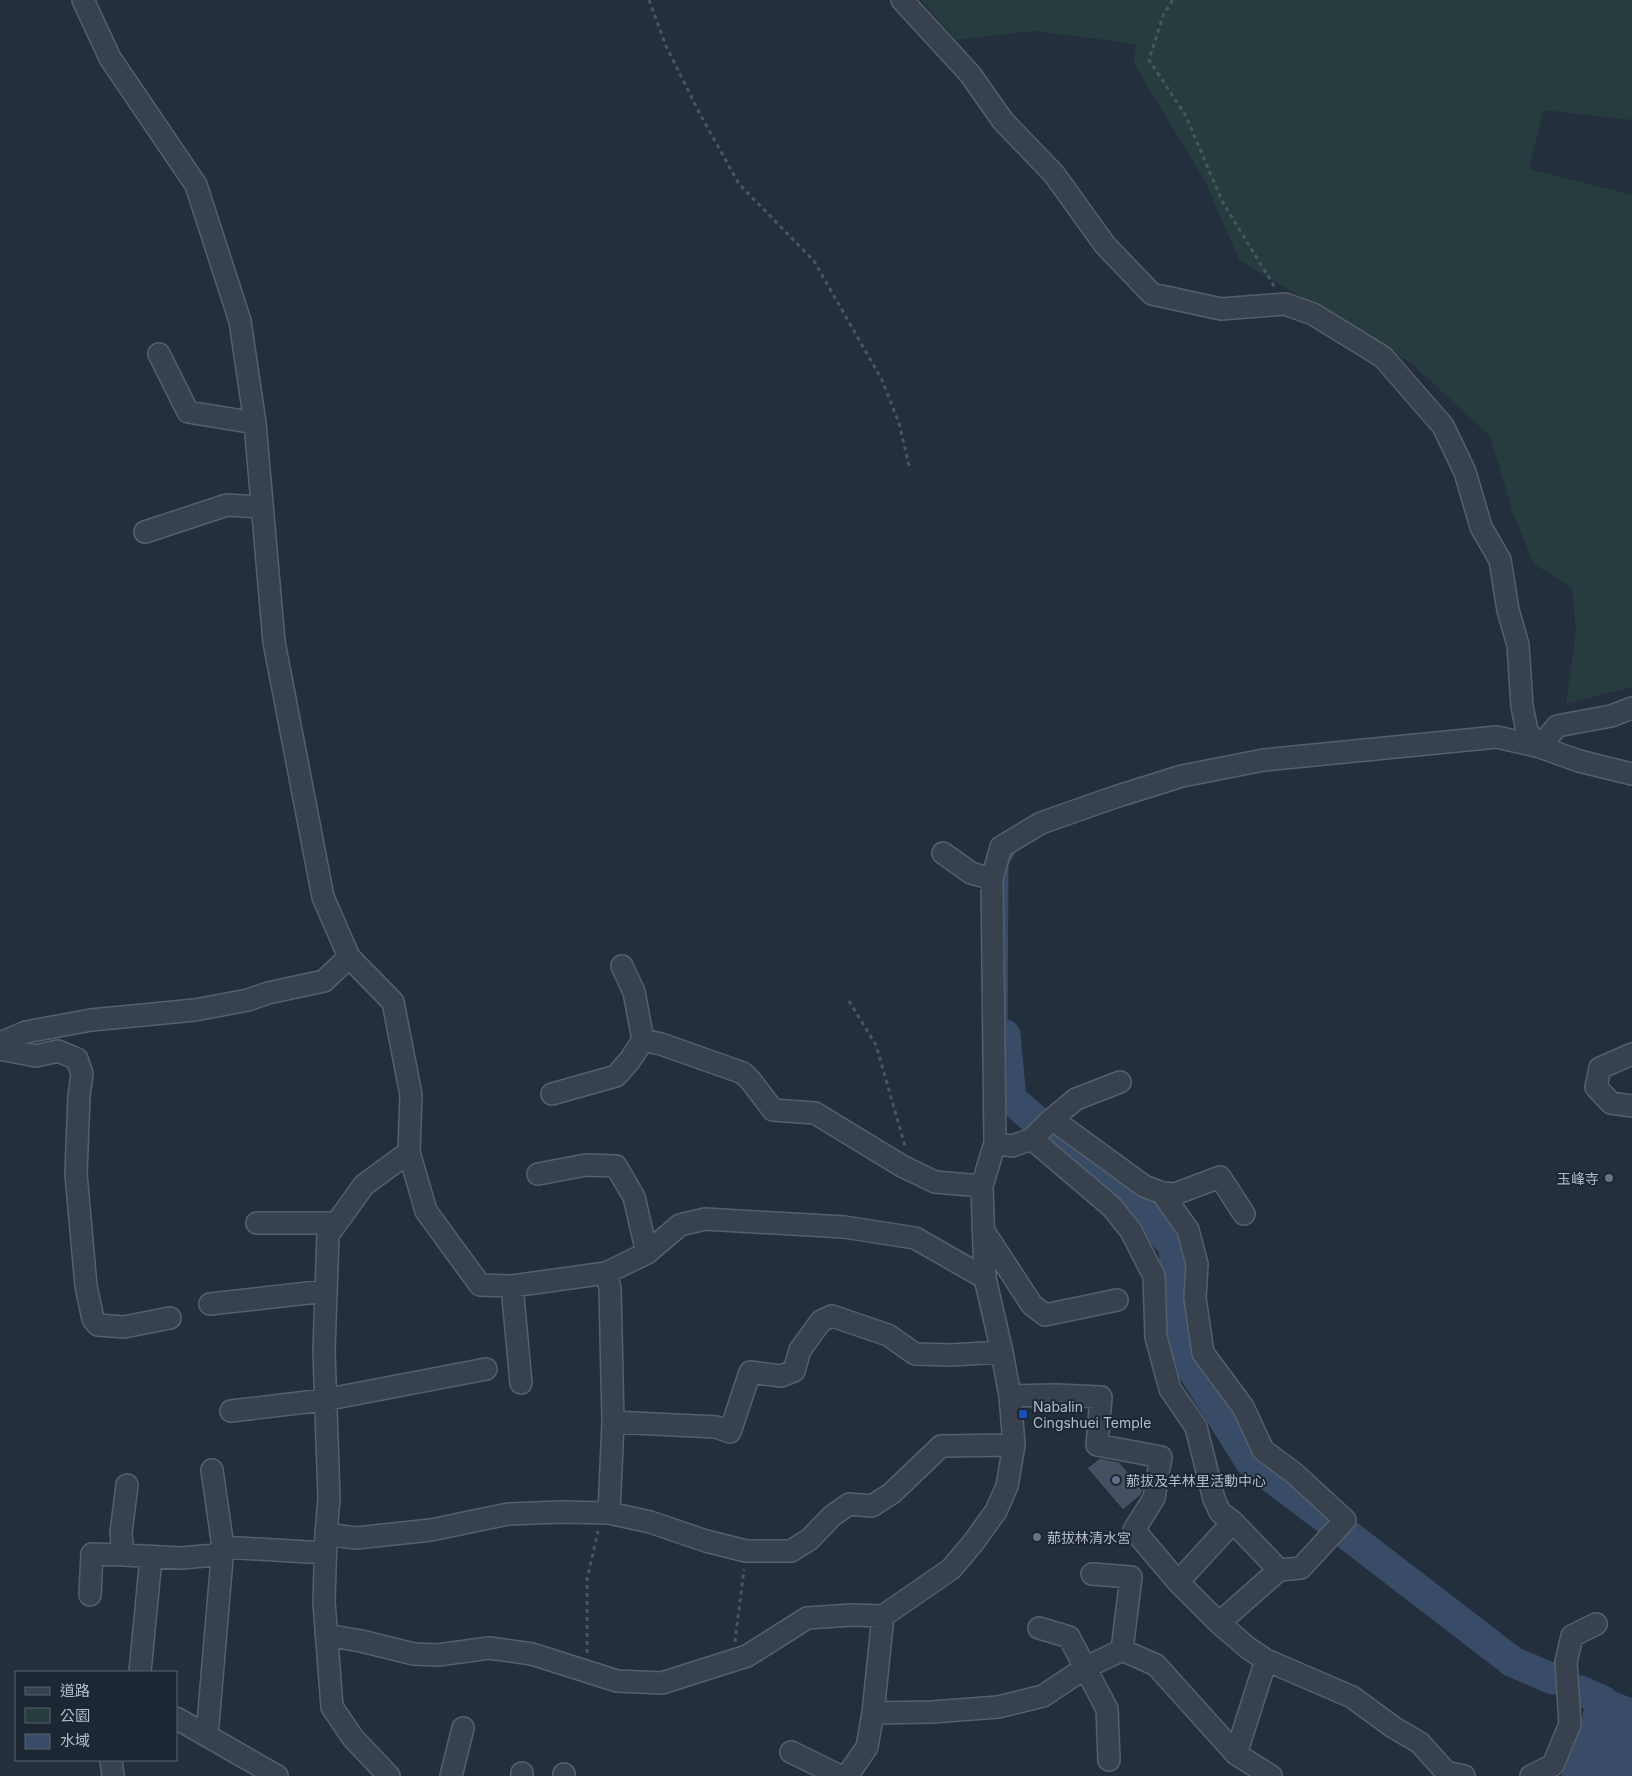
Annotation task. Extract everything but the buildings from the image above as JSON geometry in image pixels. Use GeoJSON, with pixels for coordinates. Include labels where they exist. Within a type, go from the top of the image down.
{"type":"FeatureCollection","features":[{"type":"Feature","properties":{"kind":"street"},"geometry":{"type":"LineString","coordinates":[[83,0],[110,58],[196,185],[240,322],[254,423],[274,642],[323,898],[350,957],[393,1002],[411,1095],[409,1152],[426,1211],[480,1285],[512,1286],[606,1273],[647,1253],[680,1225],[704,1219],[844,1227],[915,1238],[984,1278]]}},
{"type":"Feature","properties":{"kind":"street"},"geometry":{"type":"LineString","coordinates":[[902,0],[970,74],[1003,121],[1054,174],[1105,245],[1152,294],[1221,309],[1285,304],[1313,314],[1383,357],[1443,426],[1465,472],[1481,527],[1500,560],[1508,610],[1518,645],[1522,706],[1527,730],[1540,746]]}},
{"type":"Feature","properties":{"kind":"street"},"geometry":{"type":"LineString","coordinates":[[159,354],[188,412],[254,423]]}},
{"type":"Feature","properties":{"kind":"street"},"geometry":{"type":"LineString","coordinates":[[145,532],[227,506],[262,507]]}},
{"type":"Feature","properties":{"kind":"street"},"geometry":{"type":"LineString","coordinates":[[1540,746],[1557,726],[1611,716],[1632,708]]}},
{"type":"Feature","properties":{"kind":"street"},"geometry":{"type":"LineString","coordinates":[[326,1635],[361,1641],[414,1654],[438,1654],[489,1648],[532,1654],[617,1681],[662,1683],[747,1656],[807,1618],[852,1615],[883,1616],[951,1569],[973,1543],[996,1511],[1007,1486],[1014,1445],[1010,1396],[1002,1352],[984,1278],[982,1186],[995,1143],[992,879],[1001,846],[1041,823],[1115,797],[1182,776],[1264,760],[1497,738],[1540,746],[1579,761],[1632,774]]}},
{"type":"Feature","properties":{"kind":"street"},"geometry":{"type":"LineString","coordinates":[[944,854],[971,873],[992,879]]}},
{"type":"Feature","properties":{"kind":"street"},"geometry":{"type":"LineString","coordinates":[[0,1043],[26,1032],[91,1020],[195,1010],[248,1000],[268,993],[324,981],[350,957]]}},
{"type":"Feature","properties":{"kind":"street"},"geometry":{"type":"LineString","coordinates":[[552,1094],[616,1076],[630,1060],[643,1040],[634,992],[622,966]]}},
{"type":"Feature","properties":{"kind":"street"},"geometry":{"type":"LineString","coordinates":[[643,1040],[661,1044],[743,1073],[752,1081],[773,1110],[815,1113],[896,1162],[935,1182],[982,1186]]}},
{"type":"Feature","properties":{"kind":"street"},"geometry":{"type":"LineString","coordinates":[[0,1049],[36,1056],[58,1051],[77,1059],[82,1074],[79,1096],[76,1174],[86,1286],[93,1319],[98,1325],[124,1328],[170,1318]]}},
{"type":"Feature","properties":{"kind":"street"},"geometry":{"type":"LineString","coordinates":[[1632,1054],[1600,1068],[1596,1087],[1611,1104],[1632,1106]]}},
{"type":"Feature","properties":{"kind":"street"},"geometry":{"type":"LineString","coordinates":[[995,1143],[1012,1146],[1032,1140],[1052,1119],[1076,1099],[1120,1082]]}},
{"type":"Feature","properties":{"kind":"street"},"geometry":{"type":"LineString","coordinates":[[1052,1119],[1144,1186],[1162,1193],[1174,1194],[1220,1177],[1244,1214]]}},
{"type":"Feature","properties":{"kind":"street"},"geometry":{"type":"LineString","coordinates":[[1032,1140],[1112,1208],[1131,1230],[1154,1276],[1156,1337],[1170,1389],[1196,1427],[1214,1499],[1220,1512],[1233,1522],[1279,1570]]}},
{"type":"Feature","properties":{"kind":"street"},"geometry":{"type":"LineString","coordinates":[[380,1775],[332,1707],[324,1602],[325,1544],[329,1498],[324,1400],[328,1235],[364,1185],[409,1152]]}},
{"type":"Feature","properties":{"kind":"street"},"geometry":{"type":"LineString","coordinates":[[538,1174],[586,1165],[616,1166],[634,1198],[647,1253]]}},
{"type":"Feature","properties":{"kind":"street"},"geometry":{"type":"LineString","coordinates":[[1162,1193],[1188,1230],[1197,1264],[1195,1298],[1203,1354],[1243,1406],[1263,1450],[1295,1474],[1345,1520],[1301,1568],[1279,1570],[1220,1623]]}},
{"type":"Feature","properties":{"kind":"street"},"geometry":{"type":"LineString","coordinates":[[257,1223],[335,1223]]}},
{"type":"Feature","properties":{"kind":"street"},"geometry":{"type":"LineString","coordinates":[[983,1230],[1032,1305],[1046,1315],[1117,1300]]}},
{"type":"Feature","properties":{"kind":"street"},"geometry":{"type":"LineString","coordinates":[[606,1273],[610,1288],[613,1422],[606,1513]]}},
{"type":"Feature","properties":{"kind":"street"},"geometry":{"type":"LineString","coordinates":[[512,1286],[521,1383]]}},
{"type":"Feature","properties":{"kind":"street"},"geometry":{"type":"LineString","coordinates":[[210,1304],[326,1290]]}},
{"type":"Feature","properties":{"kind":"street"},"geometry":{"type":"LineString","coordinates":[[613,1422],[716,1427],[730,1432],[750,1372],[781,1376],[794,1371],[800,1350],[821,1321],[832,1316],[888,1335],[915,1354],[951,1355],[1002,1352]]}},
{"type":"Feature","properties":{"kind":"street"},"geometry":{"type":"LineString","coordinates":[[231,1411],[324,1400],[486,1369]]}},
{"type":"Feature","properties":{"kind":"street"},"geometry":{"type":"LineString","coordinates":[[1010,1396],[1057,1395],[1101,1397],[1097,1445],[1161,1457],[1154,1498],[1134,1530],[1178,1582],[1248,1648],[1266,1660],[1352,1697],[1420,1743],[1452,1775]]}},
{"type":"Feature","properties":{"kind":"street"},"geometry":{"type":"LineString","coordinates":[[90,1595],[92,1554],[181,1558],[216,1555],[223,1547],[325,1544],[356,1538],[431,1530],[508,1514],[606,1513],[650,1522],[706,1541],[746,1550],[791,1551],[810,1539],[832,1516],[849,1504],[872,1506],[892,1493],[941,1446],[1014,1445]]}},
{"type":"Feature","properties":{"kind":"street"},"geometry":{"type":"LineString","coordinates":[[207,1736],[223,1547],[212,1470]]}},
{"type":"Feature","properties":{"kind":"street"},"geometry":{"type":"LineString","coordinates":[[123,1555],[121,1533],[128,1485]]}},
{"type":"Feature","properties":{"kind":"street"},"geometry":{"type":"LineString","coordinates":[[1178,1582],[1233,1522]]}},
{"type":"Feature","properties":{"kind":"street"},"geometry":{"type":"LineString","coordinates":[[140,1671],[151,1557]]}},
{"type":"Feature","properties":{"kind":"street"},"geometry":{"type":"LineString","coordinates":[[1092,1574],[1131,1577],[1122,1650]]}},
{"type":"Feature","properties":{"kind":"street"},"geometry":{"type":"LineString","coordinates":[[847,1776],[866,1747],[873,1713],[883,1616]]}},
{"type":"Feature","properties":{"kind":"street"},"geometry":{"type":"LineString","coordinates":[[1531,1776],[1553,1771],[1570,1724],[1566,1662],[1572,1636],[1596,1624]]}},
{"type":"Feature","properties":{"kind":"street"},"geometry":{"type":"LineString","coordinates":[[1039,1628],[1069,1638],[1107,1709],[1109,1760]]}},
{"type":"Feature","properties":{"kind":"street"},"geometry":{"type":"LineString","coordinates":[[873,1713],[932,1712],[998,1707],[1043,1696],[1085,1668],[1122,1650],[1156,1665],[1236,1754],[1271,1776]]}},
{"type":"Feature","properties":{"kind":"street"},"geometry":{"type":"LineString","coordinates":[[1236,1754],[1266,1660]]}},
{"type":"Feature","properties":{"kind":"street"},"geometry":{"type":"LineString","coordinates":[[178,1719],[277,1776]]}},
{"type":"Feature","properties":{"kind":"street"},"geometry":{"type":"LineString","coordinates":[[451,1776],[463,1728]]}},
{"type":"Feature","properties":{"kind":"street"},"geometry":{"type":"LineString","coordinates":[[791,1752],[840,1776]]}},
{"type":"Feature","properties":{"kind":"street"},"geometry":{"type":"LineString","coordinates":[[111,1761],[113,1776]]}},
{"type":"Feature","properties":{"kind":"path"},"geometry":{"type":"LineString","coordinates":[[649,0],[666,46],[701,116],[740,184],[814,261],[882,380],[899,423],[910,470]]}},
{"type":"Feature","properties":{"kind":"path"},"geometry":{"type":"LineString","coordinates":[[1172,0],[1164,13],[1149,60],[1186,116],[1222,201],[1285,304]]}},
{"type":"Feature","properties":{"kind":"path"},"geometry":{"type":"LineString","coordinates":[[848,1001],[876,1045],[906,1146],[896,1162]]}},
{"type":"Feature","properties":{"kind":"path"},"geometry":{"type":"LineString","coordinates":[[588,1672],[587,1579],[606,1513]]}},
{"type":"Feature","properties":{"kind":"path"},"geometry":{"type":"LineString","coordinates":[[733,1660],[746,1550]]}},
{"type":"Feature","properties":{"kind":"green space"},"geometry":{"type":"Polygon","coordinates":[[[921,0],[1632,0],[1632,120],[1544,110],[1529,169],[1632,195],[1632,687],[1566,704],[1576,631],[1572,588],[1534,564],[1513,513],[1490,436],[1411,363],[1239,260],[1204,179],[1134,64],[1136,44],[1034,31],[956,40],[921,0]]]}},
{"type":"Feature","properties":{"kind":"water"},"geometry":{"type":"Polygon","coordinates":[[[1591,1683],[1632,1698],[1632,1776],[1561,1776],[1576,1739],[1591,1683]]]}},
{"type":"Feature","properties":{"kind":"waterway"},"geometry":{"type":"LineString","coordinates":[[1005,1035],[1006,864],[1016,847]]}},
{"type":"Feature","properties":{"kind":"waterway"},"geometry":{"type":"LineString","coordinates":[[1005,1035],[1011,1099],[1033,1118]]}},
{"type":"Feature","properties":{"kind":"waterway"},"geometry":{"type":"LineString","coordinates":[[1055,1136],[1141,1206],[1174,1247],[1183,1354],[1250,1461],[1332,1523]]}},
{"type":"Feature","properties":{"kind":"waterway"},"geometry":{"type":"LineString","coordinates":[[1349,1536],[1513,1662],[1553,1679]]}},
{"type":"Feature","properties":{"kind":"waterway"},"geometry":{"type":"LineString","coordinates":[[1581,1691],[1603,1701],[1632,1737]]}},
{"type":"Feature","properties":{"kind":"place","name":"玉峰寺"},"geometry":{"type":"Point","coordinates":[1609,1178]}},
{"type":"Feature","properties":{"kind":"place","name":"Nabalin Cingshuei Temple"},"geometry":{"type":"Point","coordinates":[1023,1414]}},
{"type":"Feature","properties":{"kind":"place","name":"𦰡拔及羊林里活動中心"},"geometry":{"type":"Point","coordinates":[1116,1480]}},
{"type":"Feature","properties":{"kind":"place","name":"𦰡拔林清水宮"},"geometry":{"type":"Point","coordinates":[1037,1537]}}]}
